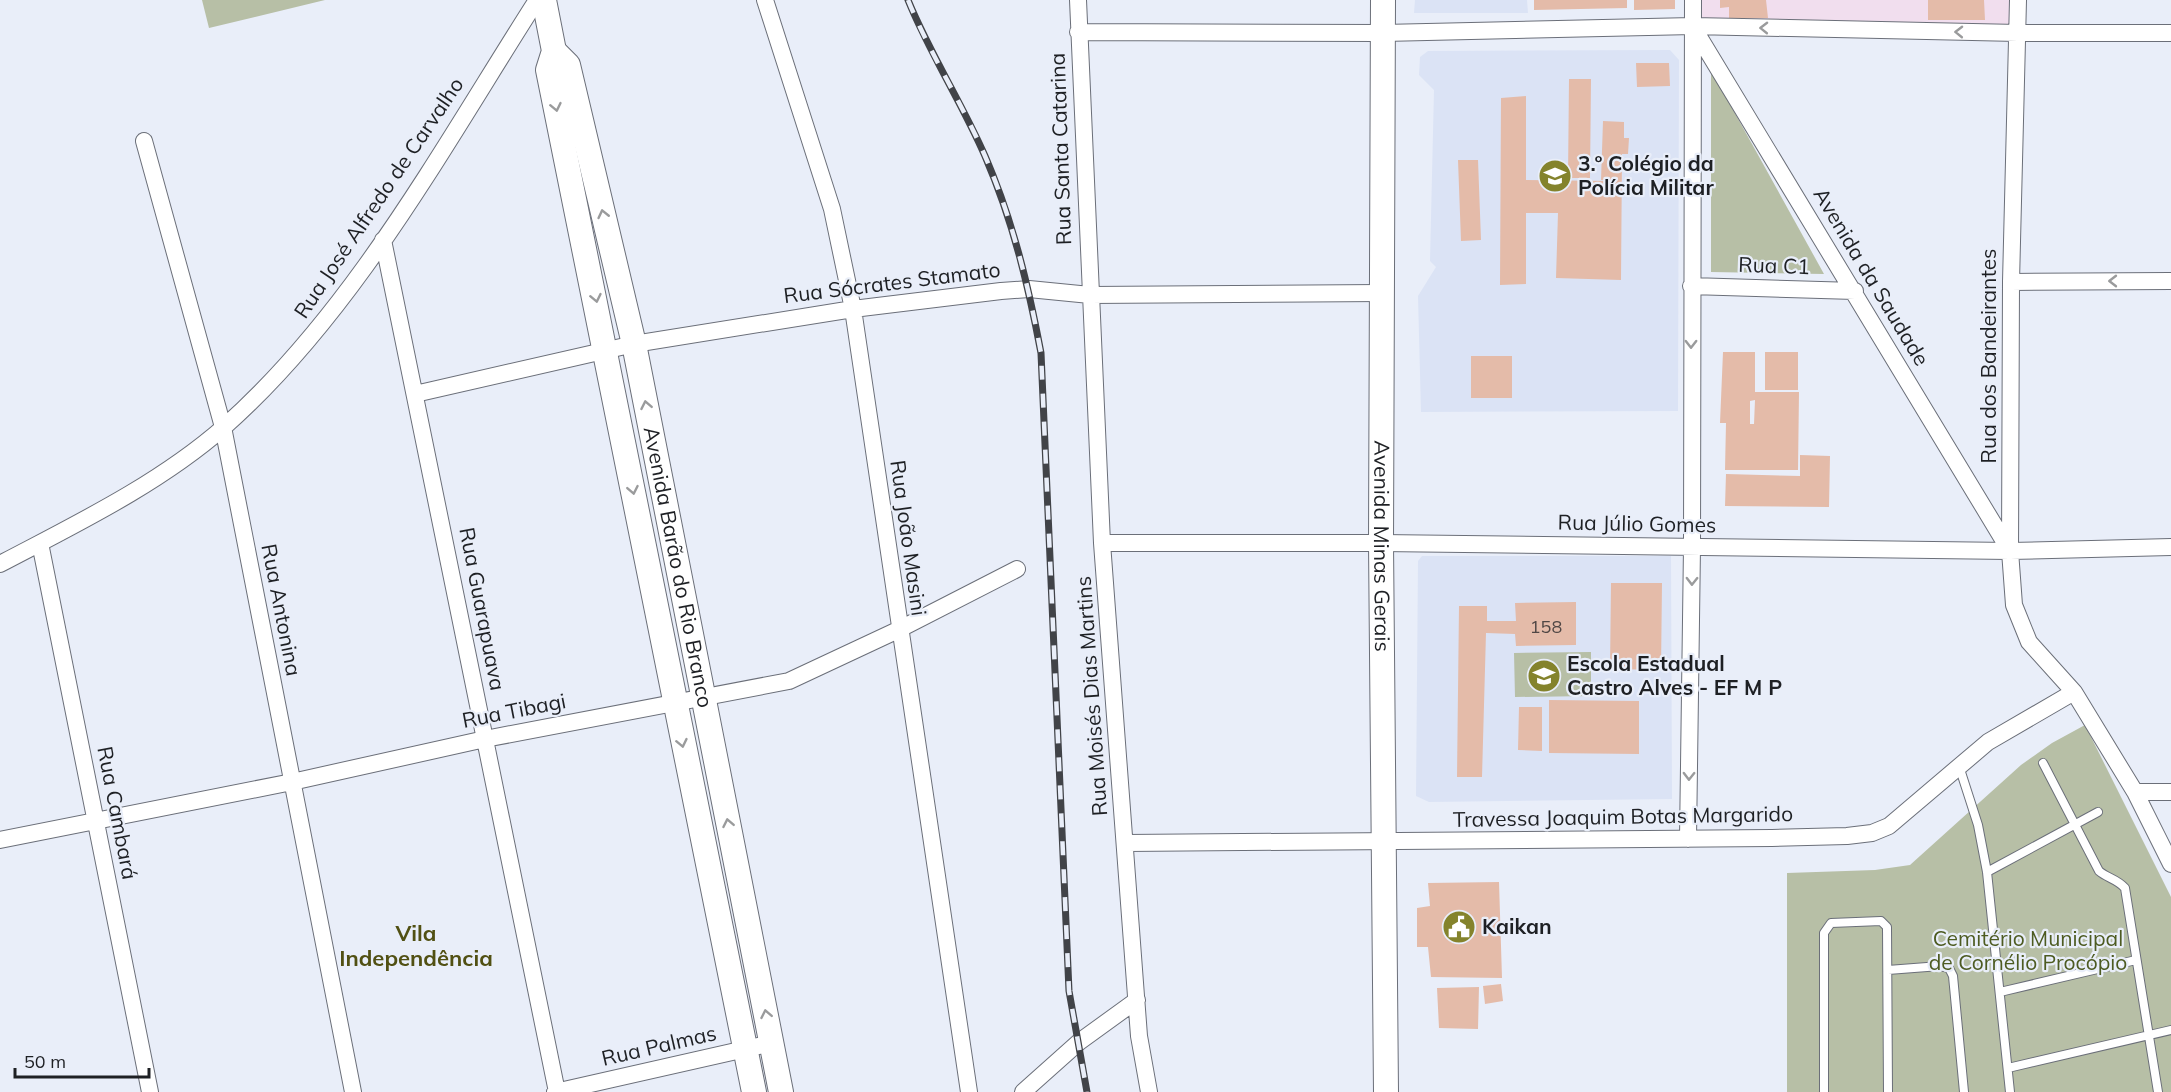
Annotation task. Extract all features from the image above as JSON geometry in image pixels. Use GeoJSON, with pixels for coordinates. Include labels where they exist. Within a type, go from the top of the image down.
{"type":"FeatureCollection","features":[{"type":"Feature","properties":{"kind":"street","name":"Rua José Alfredo de Carvalho"},"geometry":{"type":"LineString","coordinates":[[0,564],[144,484],[224,427],[318,332],[383,240],[537,0]]}},
{"type":"Feature","properties":{"kind":"street","name":"Avenida Barão do Rio Branco"},"geometry":{"type":"LineString","coordinates":[[544,0],[554,51],[548,70],[607,351],[674,702],[754,1092]]}},
{"type":"Feature","properties":{"kind":"street","name":"Rua João Masini"},"geometry":{"type":"LineString","coordinates":[[765,0],[832,209],[853,309],[898,630],[969,1092]]}},
{"type":"Feature","properties":{"kind":"street","name":"Rua Santa Catarina"},"geometry":{"type":"LineString","coordinates":[[1078,0],[1090,296]]}},
{"type":"Feature","properties":{"kind":"street","name":"Avenida Minas Gerais"},"geometry":{"type":"LineString","coordinates":[[1383,0],[1381,543],[1386,1092]]}},
{"type":"Feature","properties":{"kind":"street"},"geometry":{"type":"LineString","coordinates":[[1688,839],[1692,547],[1693,0]]}},
{"type":"Feature","properties":{"kind":"street","name":"Rua dos Bandeirantes"},"geometry":{"type":"LineString","coordinates":[[2018,0],[2011,282],[2010,551],[2014,605],[2029,642],[2074,692]]}},
{"type":"Feature","properties":{"kind":"street"},"geometry":{"type":"LineString","coordinates":[[1078,32],[1383,33],[1693,26],[2018,33],[2171,33]]}},
{"type":"Feature","properties":{"kind":"street","name":"Avenida da Saudade"},"geometry":{"type":"LineString","coordinates":[[1693,26],[2010,551]]}},
{"type":"Feature","properties":{"kind":"street","name":"Avenida Barão do Rio Branco"},"geometry":{"type":"LineString","coordinates":[[554,51],[568,65],[634,344],[781,1092]]}},
{"type":"Feature","properties":{"kind":"street","name":"Rua Antonina"},"geometry":{"type":"LineString","coordinates":[[144,141],[224,427],[353,1092]]}},
{"type":"Feature","properties":{"kind":"street","name":"Rua Guarapuava"},"geometry":{"type":"LineString","coordinates":[[383,240],[557,1092]]}},
{"type":"Feature","properties":{"kind":"street"},"geometry":{"type":"LineString","coordinates":[[2011,282],[2171,281]]}},
{"type":"Feature","properties":{"kind":"street","name":"Rua C1"},"geometry":{"type":"LineString","coordinates":[[1691,286],[1855,291]]}},
{"type":"Feature","properties":{"kind":"street","name":"Rua Sócrates Stamato"},"geometry":{"type":"LineString","coordinates":[[415,394],[634,344],[853,309],[1029,289],[1090,296],[1382,293]]}},
{"type":"Feature","properties":{"kind":"street","name":"Rua Moisés Dias Martins"},"geometry":{"type":"LineString","coordinates":[[1090,296],[1102,543],[1139,1036],[1149,1092]]}},
{"type":"Feature","properties":{"kind":"street","name":"Rua Cambará"},"geometry":{"type":"LineString","coordinates":[[40,543],[150,1092]]}},
{"type":"Feature","properties":{"kind":"street","name":"Rua Júlio Gomes"},"geometry":{"type":"LineString","coordinates":[[1102,543],[1381,543],[2010,551],[2171,547]]}},
{"type":"Feature","properties":{"kind":"street","name":"Rua Tibagi"},"geometry":{"type":"LineString","coordinates":[[0,840],[292,782],[485,739],[789,681],[898,630],[1017,569]]}},
{"type":"Feature","properties":{"kind":"street"},"geometry":{"type":"LineString","coordinates":[[2074,692],[2135,792],[2171,864]]}},
{"type":"Feature","properties":{"kind":"street","name":"Travessa Joaquim Botas Margarido"},"geometry":{"type":"LineString","coordinates":[[1126,843],[1688,839],[1818,837],[1872,832],[1903,815],[1959,766],[2021,720],[2074,692]]}},
{"type":"Feature","properties":{"kind":"street"},"geometry":{"type":"LineString","coordinates":[[2135,792],[2171,792]]}},
{"type":"Feature","properties":{"kind":"street"},"geometry":{"type":"LineString","coordinates":[[1023,1092],[1079,1042],[1137,1000]]}},
{"type":"Feature","properties":{"kind":"street","name":"Rua Palmas"},"geometry":{"type":"LineString","coordinates":[[557,1092],[772,1042]]}},
{"type":"Feature","properties":{"kind":"lane"},"geometry":{"type":"LineString","coordinates":[[2043,763],[2099,871],[2108,878],[2119,881],[2125,888],[2158,1092]]}},
{"type":"Feature","properties":{"kind":"lane"},"geometry":{"type":"LineString","coordinates":[[1959,766],[1978,825],[1987,872],[2010,1092]]}},
{"type":"Feature","properties":{"kind":"lane"},"geometry":{"type":"LineString","coordinates":[[1987,872],[2098,812]]}},
{"type":"Feature","properties":{"kind":"lane"},"geometry":{"type":"LineString","coordinates":[[1824,1092],[1824,933],[1831,924],[1881,921],[1887,927],[1888,1092]]}},
{"type":"Feature","properties":{"kind":"lane"},"geometry":{"type":"LineString","coordinates":[[2000,993],[2136,960]]}},
{"type":"Feature","properties":{"kind":"lane"},"geometry":{"type":"LineString","coordinates":[[1888,970],[1940,966],[1949,968],[1953,975],[1964,1092]]}},
{"type":"Feature","properties":{"kind":"lane"},"geometry":{"type":"LineString","coordinates":[[2008,1068],[2171,1030]]}},
{"type":"Feature","properties":{"kind":"shaded area"},"geometry":{"type":"Polygon","coordinates":[[[1415,0],[1527,0],[1528,13],[1414,13],[1415,0]]]}},
{"type":"Feature","properties":{"kind":"shaded area"},"geometry":{"type":"Polygon","coordinates":[[[1694,0],[2012,0],[2012,24],[1694,26],[1694,0]]]}},
{"type":"Feature","properties":{"kind":"shaded area","name":"3.º Colégio da Polícia Militar"},"geometry":{"type":"Polygon","coordinates":[[[1670,50],[1679,60],[1678,411],[1421,412],[1418,296],[1436,267],[1430,261],[1434,90],[1419,75],[1420,57],[1428,51],[1670,50]]]}},
{"type":"Feature","properties":{"kind":"shaded area","name":"Escola Estadual Castro Alves - EF M P"},"geometry":{"type":"Polygon","coordinates":[[[1422,556],[1671,556],[1672,799],[1429,802],[1416,796],[1418,561],[1422,556]]]}},
{"type":"Feature","properties":{"kind":"green space"},"geometry":{"type":"Polygon","coordinates":[[[202,0],[325,0],[209,28],[202,0]]]}},
{"type":"Feature","properties":{"kind":"green space"},"geometry":{"type":"Polygon","coordinates":[[[1711,70],[1824,274],[1711,272],[1711,70]]]}},
{"type":"Feature","properties":{"kind":"green space"},"geometry":{"type":"Polygon","coordinates":[[[1591,652],[1591,696],[1515,697],[1514,653],[1591,652]]]}},
{"type":"Feature","properties":{"kind":"green space","name":"Cemitério Municipal de Cornélio Procópio"},"geometry":{"type":"Polygon","coordinates":[[[2085,725],[2171,897],[2171,1092],[1787,1092],[1787,873],[1875,870],[1910,865],[2021,765],[2052,743],[2085,725]]]}},
{"type":"Feature","properties":{"kind":"building"},"geometry":{"type":"Polygon","coordinates":[[[1534,0],[1627,0],[1627,8],[1534,10],[1534,0]]]}},
{"type":"Feature","properties":{"kind":"building"},"geometry":{"type":"Polygon","coordinates":[[[1634,0],[1675,0],[1675,9],[1634,10],[1634,0]]]}},
{"type":"Feature","properties":{"kind":"building"},"geometry":{"type":"Polygon","coordinates":[[[1720,0],[1766,0],[1768,18],[1729,18],[1729,7],[1720,8],[1720,0]]]}},
{"type":"Feature","properties":{"kind":"building"},"geometry":{"type":"Polygon","coordinates":[[[1928,0],[1984,0],[1985,20],[1928,20],[1928,0]]]}},
{"type":"Feature","properties":{"kind":"building"},"geometry":{"type":"Polygon","coordinates":[[[1636,63],[1669,63],[1670,86],[1637,87],[1636,63]]]}},
{"type":"Feature","properties":{"kind":"building"},"geometry":{"type":"Polygon","coordinates":[[[1569,79],[1591,79],[1590,178],[1568,178],[1569,79]]]}},
{"type":"Feature","properties":{"kind":"building"},"geometry":{"type":"Polygon","coordinates":[[[1526,96],[1526,180],[1613,181],[1601,180],[1603,121],[1624,122],[1624,138],[1629,138],[1628,154],[1622,154],[1621,280],[1556,278],[1558,213],[1526,213],[1526,284],[1500,285],[1501,98],[1526,96]]]}},
{"type":"Feature","properties":{"kind":"building"},"geometry":{"type":"Polygon","coordinates":[[[1458,160],[1478,160],[1481,240],[1461,241],[1458,160]]]}},
{"type":"Feature","properties":{"kind":"building"},"geometry":{"type":"Polygon","coordinates":[[[1723,352],[1755,352],[1755,392],[1799,392],[1798,470],[1725,470],[1726,423],[1720,423],[1723,352]],[[1755,400],[1750,401],[1750,424],[1754,424],[1755,400]]]}},
{"type":"Feature","properties":{"kind":"building"},"geometry":{"type":"Polygon","coordinates":[[[1765,352],[1798,352],[1798,390],[1765,390],[1765,352]]]}},
{"type":"Feature","properties":{"kind":"building"},"geometry":{"type":"Polygon","coordinates":[[[1471,356],[1512,356],[1512,398],[1471,398],[1471,356]]]}},
{"type":"Feature","properties":{"kind":"building"},"geometry":{"type":"Polygon","coordinates":[[[1800,455],[1830,456],[1829,507],[1725,506],[1726,474],[1800,476],[1800,455]]]}},
{"type":"Feature","properties":{"kind":"building"},"geometry":{"type":"Polygon","coordinates":[[[1611,583],[1662,583],[1661,670],[1610,669],[1611,583]]]}},
{"type":"Feature","properties":{"kind":"building"},"geometry":{"type":"Polygon","coordinates":[[[1576,602],[1576,645],[1516,646],[1515,634],[1486,633],[1482,777],[1457,777],[1459,606],[1487,606],[1487,621],[1516,621],[1515,603],[1576,602]]]}},
{"type":"Feature","properties":{"kind":"building"},"geometry":{"type":"Polygon","coordinates":[[[1549,700],[1639,701],[1639,754],[1549,753],[1549,700]]]}},
{"type":"Feature","properties":{"kind":"building"},"geometry":{"type":"Polygon","coordinates":[[[1519,707],[1542,707],[1542,751],[1518,750],[1519,707]]]}},
{"type":"Feature","properties":{"kind":"building","name":"Kaikan"},"geometry":{"type":"Polygon","coordinates":[[[1499,882],[1502,978],[1431,977],[1428,947],[1417,947],[1417,908],[1430,906],[1428,883],[1499,882]]]}},
{"type":"Feature","properties":{"kind":"building"},"geometry":{"type":"Polygon","coordinates":[[[1501,984],[1503,1001],[1485,1004],[1483,986],[1501,984]]]}},
{"type":"Feature","properties":{"kind":"building"},"geometry":{"type":"Polygon","coordinates":[[[1479,987],[1478,1029],[1439,1028],[1437,988],[1479,987]]]}},
{"type":"Feature","properties":{"kind":"railway"},"geometry":{"type":"LineString","coordinates":[[908,0],[976,136],[995,180],[1019,253],[1041,353],[1069,991],[1087,1092]]}},
{"type":"Feature","properties":{"kind":"place","name":"3.º Colégio da Polícia Militar"},"geometry":{"type":"Point","coordinates":[1555,176]}},
{"type":"Feature","properties":{"kind":"place","name":"Escola Estadual Castro Alves - EF M P"},"geometry":{"type":"Point","coordinates":[1544,676]}},
{"type":"Feature","properties":{"kind":"place","name":"Kaikan"},"geometry":{"type":"Point","coordinates":[1459,927]}},
{"type":"Feature","properties":{"kind":"district","name":"Vila Independência"},"geometry":{"type":"Point","coordinates":[416,946]}}]}
